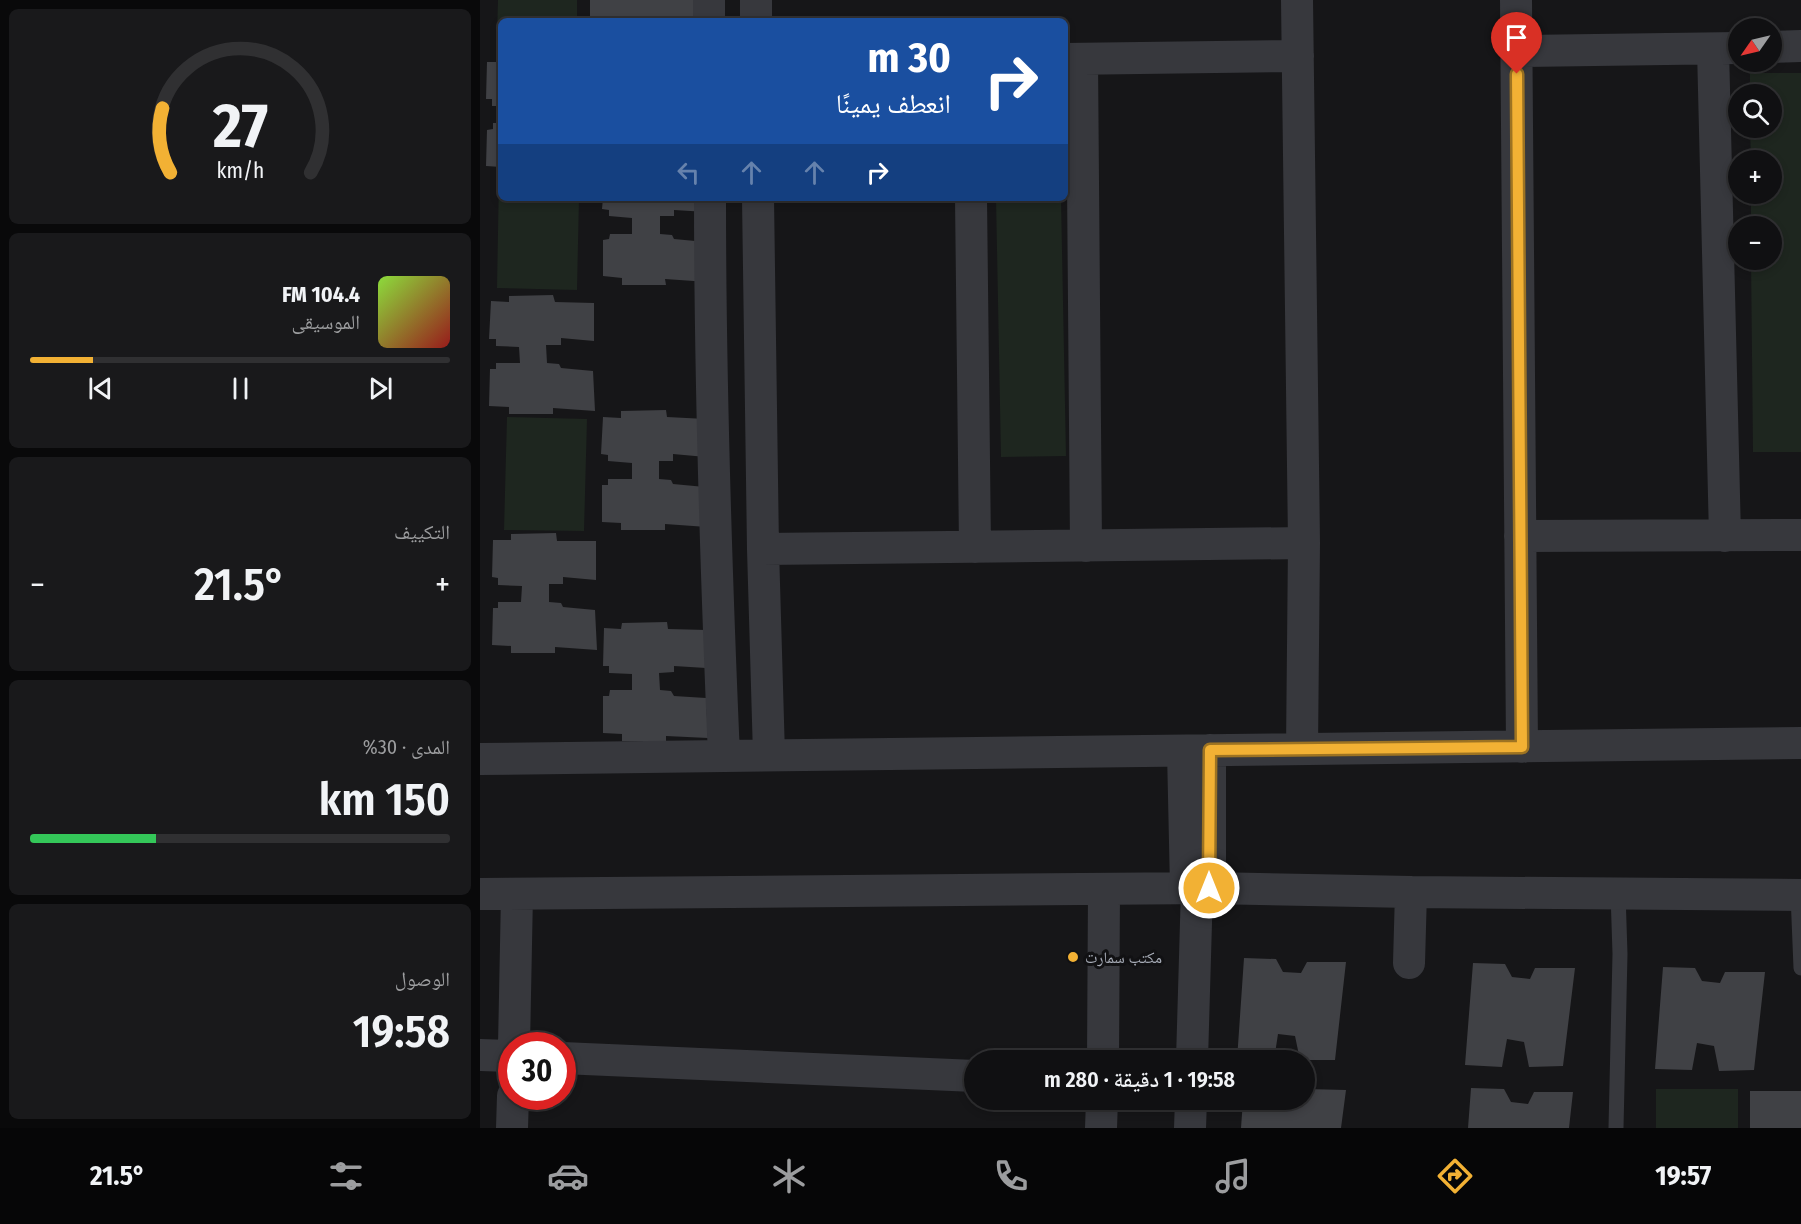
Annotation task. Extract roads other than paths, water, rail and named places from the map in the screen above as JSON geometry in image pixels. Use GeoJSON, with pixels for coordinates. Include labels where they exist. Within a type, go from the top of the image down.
{"type":"FeatureCollection","features":[{"type":"Feature","properties":{"kind":"street"},"geometry":{"type":"LineString","coordinates":[[709,0],[709,18]]}},
{"type":"Feature","properties":{"kind":"street"},"geometry":{"type":"LineString","coordinates":[[756,0],[756,18]]}},
{"type":"Feature","properties":{"kind":"street"},"geometry":{"type":"LineString","coordinates":[[1297,0],[1304,543],[1302,749]]}},
{"type":"Feature","properties":{"kind":"street"},"geometry":{"type":"LineString","coordinates":[[1516,0],[1522,747]]}},
{"type":"Feature","properties":{"kind":"street"},"geometry":{"type":"LineString","coordinates":[[1782,47],[1801,46]]}},
{"type":"Feature","properties":{"kind":"street"},"geometry":{"type":"LineString","coordinates":[[1517,51],[1726,49],[1725,536]]}},
{"type":"Feature","properties":{"kind":"street"},"geometry":{"type":"LineString","coordinates":[[1086,546],[1074,59],[1298,56]]}},
{"type":"Feature","properties":{"kind":"street"},"geometry":{"type":"LineString","coordinates":[[710,201],[704,349],[709,588],[724,756]]}},
{"type":"Feature","properties":{"kind":"street"},"geometry":{"type":"LineString","coordinates":[[758,201],[763,549],[769,755]]}},
{"type":"Feature","properties":{"kind":"street"},"geometry":{"type":"LineString","coordinates":[[971,201],[975,547]]}},
{"type":"Feature","properties":{"kind":"street"},"geometry":{"type":"LineString","coordinates":[[1520,536],[1801,535]]}},
{"type":"Feature","properties":{"kind":"street"},"geometry":{"type":"LineString","coordinates":[[763,549],[1304,543]]}},
{"type":"Feature","properties":{"kind":"street"},"geometry":{"type":"LineString","coordinates":[[480,759],[1801,743]]}},
{"type":"Feature","properties":{"kind":"street"},"geometry":{"type":"LineString","coordinates":[[1192,1050],[1198,888],[1197,751]]}},
{"type":"Feature","properties":{"kind":"street"},"geometry":{"type":"LineString","coordinates":[[480,894],[1198,888],[1799,895]]}},
{"type":"Feature","properties":{"kind":"street"},"geometry":{"type":"LineString","coordinates":[[1102,1050],[1104,890]]}},
{"type":"Feature","properties":{"kind":"street"},"geometry":{"type":"LineString","coordinates":[[1409,963],[1411,892]]}},
{"type":"Feature","properties":{"kind":"street"},"geometry":{"type":"LineString","coordinates":[[514,1032],[517,894]]}},
{"type":"Feature","properties":{"kind":"street"},"geometry":{"type":"LineString","coordinates":[[480,1055],[498,1056]]}},
{"type":"Feature","properties":{"kind":"street"},"geometry":{"type":"LineString","coordinates":[[576,1059],[964,1076]]}},
{"type":"Feature","properties":{"kind":"street"},"geometry":{"type":"LineString","coordinates":[[512,1128],[513,1110]]}},
{"type":"Feature","properties":{"kind":"street"},"geometry":{"type":"LineString","coordinates":[[1101,1128],[1102,1110]]}},
{"type":"Feature","properties":{"kind":"street"},"geometry":{"type":"LineString","coordinates":[[1190,1128],[1191,1110]]}},
{"type":"Feature","properties":{"kind":"lane"},"geometry":{"type":"LineString","coordinates":[[1616,1128],[1620,954],[1618,893]]}},
{"type":"Feature","properties":{"kind":"lane"},"geometry":{"type":"LineString","coordinates":[[1799,895],[1801,968]]}},
{"type":"Feature","properties":{"kind":"place","name":"مكتب سمارت"},"geometry":{"type":"Point","coordinates":[1073,957]}}]}
